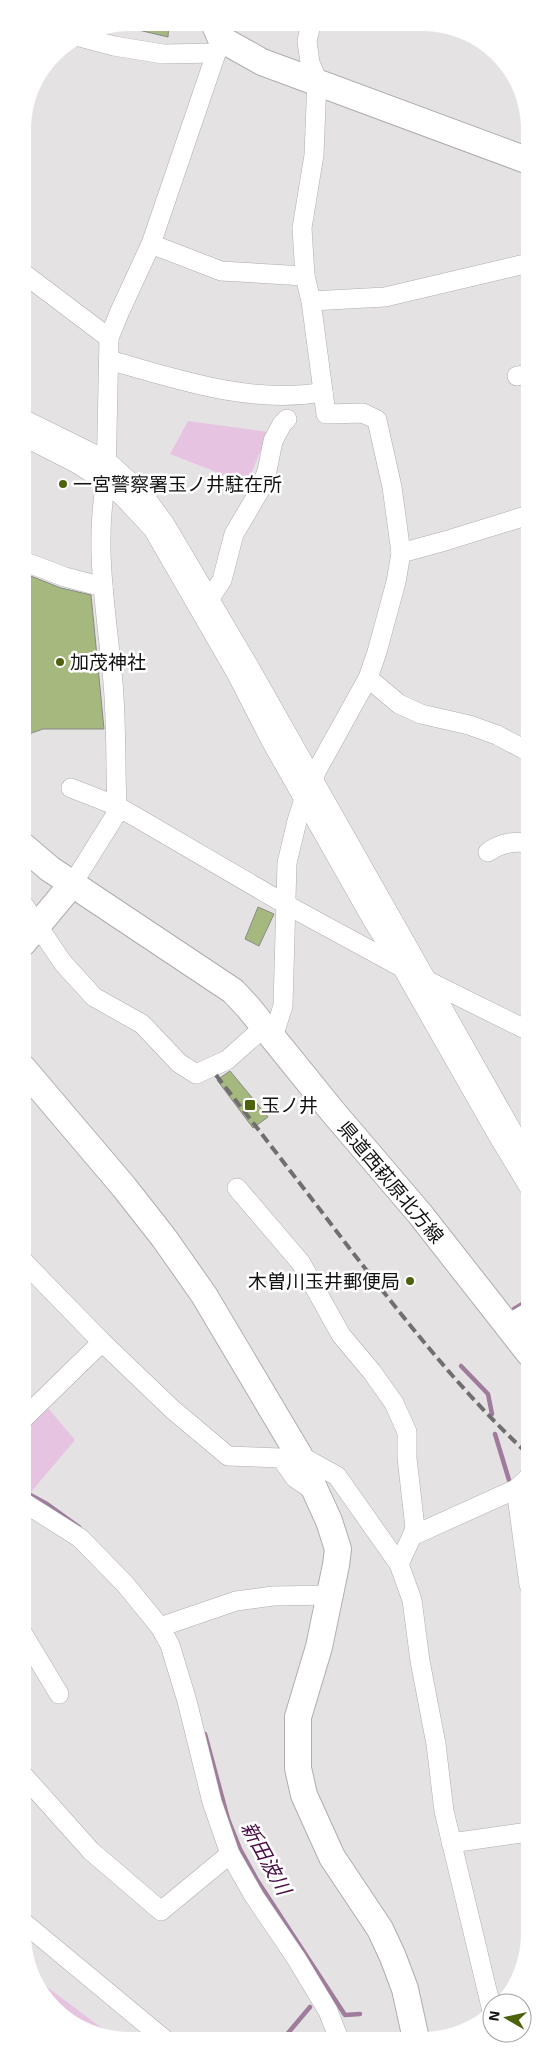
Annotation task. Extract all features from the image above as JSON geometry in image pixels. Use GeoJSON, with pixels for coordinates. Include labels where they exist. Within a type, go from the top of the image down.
{"type":"FeatureCollection","features":[{"type":"Feature","properties":{"kind":"street"},"geometry":{"type":"LineString","coordinates":[[31,935],[63,963],[94,997],[142,1024],[180,1063],[196,1074],[227,1060],[268,1032],[283,1006],[287,863],[304,799],[312,780],[368,678],[396,582],[401,553],[392,487],[377,420],[362,413],[326,414],[311,301],[305,276],[302,228],[314,154],[317,82],[310,63],[307,41],[309,31]]}},
{"type":"Feature","properties":{"kind":"street"},"geometry":{"type":"LineString","coordinates":[[31,933],[73,883],[115,816],[117,806],[113,675],[103,587],[101,546],[102,501],[106,482],[109,338],[151,244],[217,38]]}},
{"type":"Feature","properties":{"kind":"street"},"geometry":{"type":"LineString","coordinates":[[91,39],[114,46],[163,54],[217,38],[262,62],[521,158]]}},
{"type":"Feature","properties":{"kind":"street"},"geometry":{"type":"LineString","coordinates":[[151,244],[221,272],[305,276]]}},
{"type":"Feature","properties":{"kind":"street"},"geometry":{"type":"LineString","coordinates":[[311,301],[385,296],[521,265]]}},
{"type":"Feature","properties":{"kind":"street"},"geometry":{"type":"LineString","coordinates":[[31,279],[109,338]]}},
{"type":"Feature","properties":{"kind":"street"},"geometry":{"type":"LineString","coordinates":[[109,360],[209,386],[257,394],[308,394],[323,392]]}},
{"type":"Feature","properties":{"kind":"street"},"geometry":{"type":"LineString","coordinates":[[210,598],[222,580],[234,534],[265,477],[273,441],[282,424],[287,419]]}},
{"type":"Feature","properties":{"kind":"street"},"geometry":{"type":"LineString","coordinates":[[31,423],[106,460],[142,493],[165,524],[210,598],[521,1145]]}},
{"type":"Feature","properties":{"kind":"street"},"geometry":{"type":"LineString","coordinates":[[31,440],[76,463],[106,482],[153,529],[235,671],[373,921],[403,969],[521,1174]]}},
{"type":"Feature","properties":{"kind":"street"},"geometry":{"type":"LineString","coordinates":[[401,553],[445,542],[521,518]]}},
{"type":"Feature","properties":{"kind":"street"},"geometry":{"type":"LineString","coordinates":[[31,564],[64,577],[103,587]]}},
{"type":"Feature","properties":{"kind":"street"},"geometry":{"type":"LineString","coordinates":[[368,678],[399,704],[421,714],[469,725],[521,748]]}},
{"type":"Feature","properties":{"kind":"street"},"geometry":{"type":"LineString","coordinates":[[71,788],[117,806],[285,904],[403,969],[521,1027]]}},
{"type":"Feature","properties":{"kind":"street"},"geometry":{"type":"LineString","coordinates":[[488,852],[495,847],[514,841],[521,842]]}},
{"type":"Feature","properties":{"kind":"street","name":"県道西萩原北方線"},"geometry":{"type":"LineString","coordinates":[[31,853],[50,869],[232,991],[420,1214],[518,1319]]}},
{"type":"Feature","properties":{"kind":"street"},"geometry":{"type":"LineString","coordinates":[[31,1077],[86,1140],[164,1238],[204,1295],[299,1455],[330,1521],[338,1549],[319,1647],[298,1717],[298,1768],[304,1795],[332,1857],[380,1929],[393,1957],[405,1989],[414,2032]]}},
{"type":"Feature","properties":{"kind":"street"},"geometry":{"type":"LineString","coordinates":[[237,1188],[301,1263],[341,1335],[372,1372],[394,1403],[407,1432],[407,1458],[415,1528],[399,1564]]}},
{"type":"Feature","properties":{"kind":"street"},"geometry":{"type":"LineString","coordinates":[[31,1269],[102,1342],[172,1409],[228,1456],[281,1458],[296,1478],[315,1491]]}},
{"type":"Feature","properties":{"kind":"street"},"geometry":{"type":"LineString","coordinates":[[31,1411],[102,1342]]}},
{"type":"Feature","properties":{"kind":"street"},"geometry":{"type":"LineString","coordinates":[[299,1455],[337,1476],[399,1564],[412,1600],[420,1662],[436,1744],[444,1811],[487,1993]]}},
{"type":"Feature","properties":{"kind":"street"},"geometry":{"type":"LineString","coordinates":[[412,1536],[521,1484]]}},
{"type":"Feature","properties":{"kind":"street"},"geometry":{"type":"LineString","coordinates":[[31,1507],[80,1538],[125,1584],[160,1627],[170,1645],[187,1701],[212,1802],[230,1854],[254,1896],[296,1958],[328,2011],[336,2032]]}},
{"type":"Feature","properties":{"kind":"street"},"geometry":{"type":"LineString","coordinates":[[160,1627],[236,1601],[273,1596],[330,1594]]}},
{"type":"Feature","properties":{"kind":"street"},"geometry":{"type":"LineString","coordinates":[[31,1647],[59,1694]]}},
{"type":"Feature","properties":{"kind":"street"},"geometry":{"type":"LineString","coordinates":[[31,1783],[91,1851],[161,1911],[230,1854]]}},
{"type":"Feature","properties":{"kind":"street"},"geometry":{"type":"LineString","coordinates":[[451,1843],[521,1833]]}},
{"type":"Feature","properties":{"kind":"street"},"geometry":{"type":"LineString","coordinates":[[31,1928],[156,2032]]}},
{"type":"Feature","properties":{"kind":"shaded area"},"geometry":{"type":"Polygon","coordinates":[[[188,421],[268,432],[247,484],[170,454],[188,421]]]}},
{"type":"Feature","properties":{"kind":"shaded area"},"geometry":{"type":"Polygon","coordinates":[[[48,1408],[75,1440],[31,1492],[31,1424],[48,1408]]]}},
{"type":"Feature","properties":{"kind":"shaded area"},"geometry":{"type":"Polygon","coordinates":[[[48,1988],[102,2028],[80,2019],[70,2012],[48,1988]]]}},
{"type":"Feature","properties":{"kind":"building"},"geometry":{"type":"Polygon","coordinates":[[[143,31],[168,31],[168,37],[143,31]]]}},
{"type":"Feature","properties":{"kind":"building","name":"加茂神社"},"geometry":{"type":"Polygon","coordinates":[[[31,576],[61,588],[91,595],[104,729],[43,729],[31,733],[31,576]]]}},
{"type":"Feature","properties":{"kind":"building"},"geometry":{"type":"Polygon","coordinates":[[[258,907],[274,914],[259,946],[245,939],[258,907]]]}},
{"type":"Feature","properties":{"kind":"building"},"geometry":{"type":"Polygon","coordinates":[[[230,1071],[268,1117],[253,1128],[217,1080],[230,1071]]]}},
{"type":"Feature","properties":{"kind":"waterway","name":"新田波川"},"geometry":{"type":"LineString","coordinates":[[514,1309],[521,1305]]}},
{"type":"Feature","properties":{"kind":"waterway","name":"新田波川"},"geometry":{"type":"LineString","coordinates":[[461,1366],[488,1394],[492,1414]]}},
{"type":"Feature","properties":{"kind":"waterway","name":"新田波川"},"geometry":{"type":"LineString","coordinates":[[495,1434],[509,1480]]}},
{"type":"Feature","properties":{"kind":"waterway","name":"新田波川"},"geometry":{"type":"LineString","coordinates":[[31,1495],[47,1504],[79,1527]]}},
{"type":"Feature","properties":{"kind":"waterway","name":"新田波川"},"geometry":{"type":"LineString","coordinates":[[205,1734],[228,1819],[240,1849],[257,1880],[345,2015],[360,2014]]}},
{"type":"Feature","properties":{"kind":"waterway"},"geometry":{"type":"LineString","coordinates":[[289,2032],[310,2007]]}},
{"type":"Feature","properties":{"kind":"railway"},"geometry":{"type":"LineString","coordinates":[[216,1075],[414,1329],[458,1382],[521,1447]]}},
{"type":"Feature","properties":{"kind":"place","name":"一宮警察署玉ノ井駐在所"},"geometry":{"type":"Point","coordinates":[63,484]}},
{"type":"Feature","properties":{"kind":"place","name":"加茂神社"},"geometry":{"type":"Point","coordinates":[60,662]}},
{"type":"Feature","properties":{"kind":"place","name":"玉ノ井"},"geometry":{"type":"Point","coordinates":[250,1105]}},
{"type":"Feature","properties":{"kind":"place","name":"木曽川玉井郵便局"},"geometry":{"type":"Point","coordinates":[410,1281]}}]}
